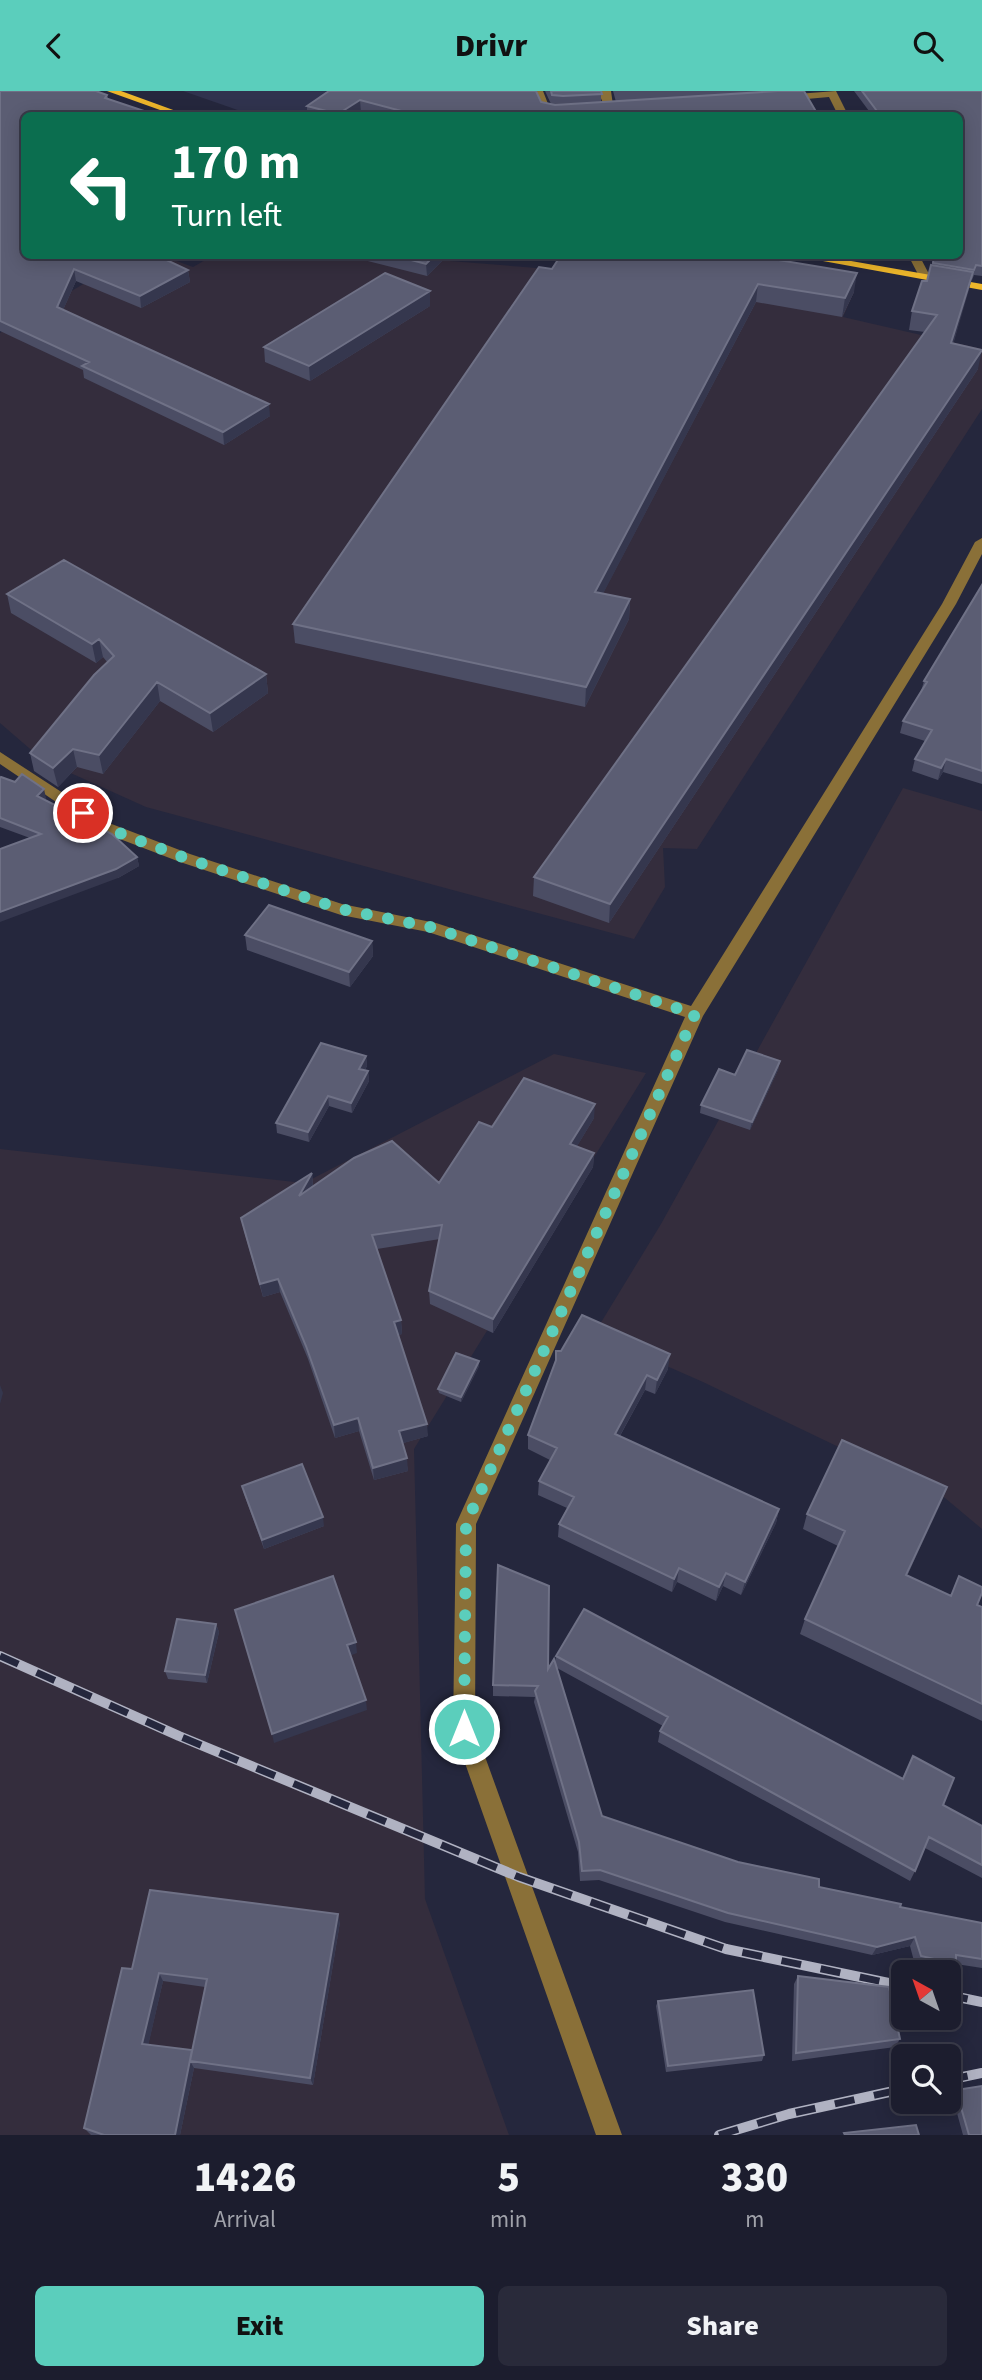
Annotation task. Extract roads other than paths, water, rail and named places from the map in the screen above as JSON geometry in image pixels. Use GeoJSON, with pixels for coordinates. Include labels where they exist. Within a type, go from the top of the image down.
{"type":"FeatureCollection","features":[{"type":"Feature","properties":{"kind":"main road"},"geometry":{"type":"LineString","coordinates":[[112,91],[173,112]]}},
{"type":"Feature","properties":{"kind":"main road"},"geometry":{"type":"LineString","coordinates":[[818,259],[982,287]]}},
{"type":"Feature","properties":{"kind":"street"},"geometry":{"type":"LineString","coordinates":[[538,91],[546,111],[552,112]]}},
{"type":"Feature","properties":{"kind":"street"},"geometry":{"type":"LineString","coordinates":[[606,91],[605,96],[611,110]]}},
{"type":"Feature","properties":{"kind":"street"},"geometry":{"type":"LineString","coordinates":[[777,98],[832,92],[842,112]]}},
{"type":"Feature","properties":{"kind":"street"},"geometry":{"type":"LineString","coordinates":[[599,111],[625,109]]}},
{"type":"Feature","properties":{"kind":"street"},"geometry":{"type":"LineString","coordinates":[[915,259],[924,277]]}},
{"type":"Feature","properties":{"kind":"street"},"geometry":{"type":"LineString","coordinates":[[609,2135],[464,1729],[466,1524],[695,1014],[949,604],[982,542]]}},
{"type":"Feature","properties":{"kind":"street"},"geometry":{"type":"LineString","coordinates":[[0,757],[104,827],[185,858],[341,909],[430,927],[695,1014]]}},
{"type":"Feature","properties":{"kind":"railway"},"geometry":{"type":"LineString","coordinates":[[0,1656],[179,1736],[519,1877],[726,1949],[891,1983]]}},
{"type":"Feature","properties":{"kind":"railway"},"geometry":{"type":"LineString","coordinates":[[961,1998],[982,2002]]}},
{"type":"Feature","properties":{"kind":"railway"},"geometry":{"type":"LineString","coordinates":[[961,2077],[982,2073]]}},
{"type":"Feature","properties":{"kind":"railway"},"geometry":{"type":"LineString","coordinates":[[719,2135],[789,2114],[891,2092]]}}]}
